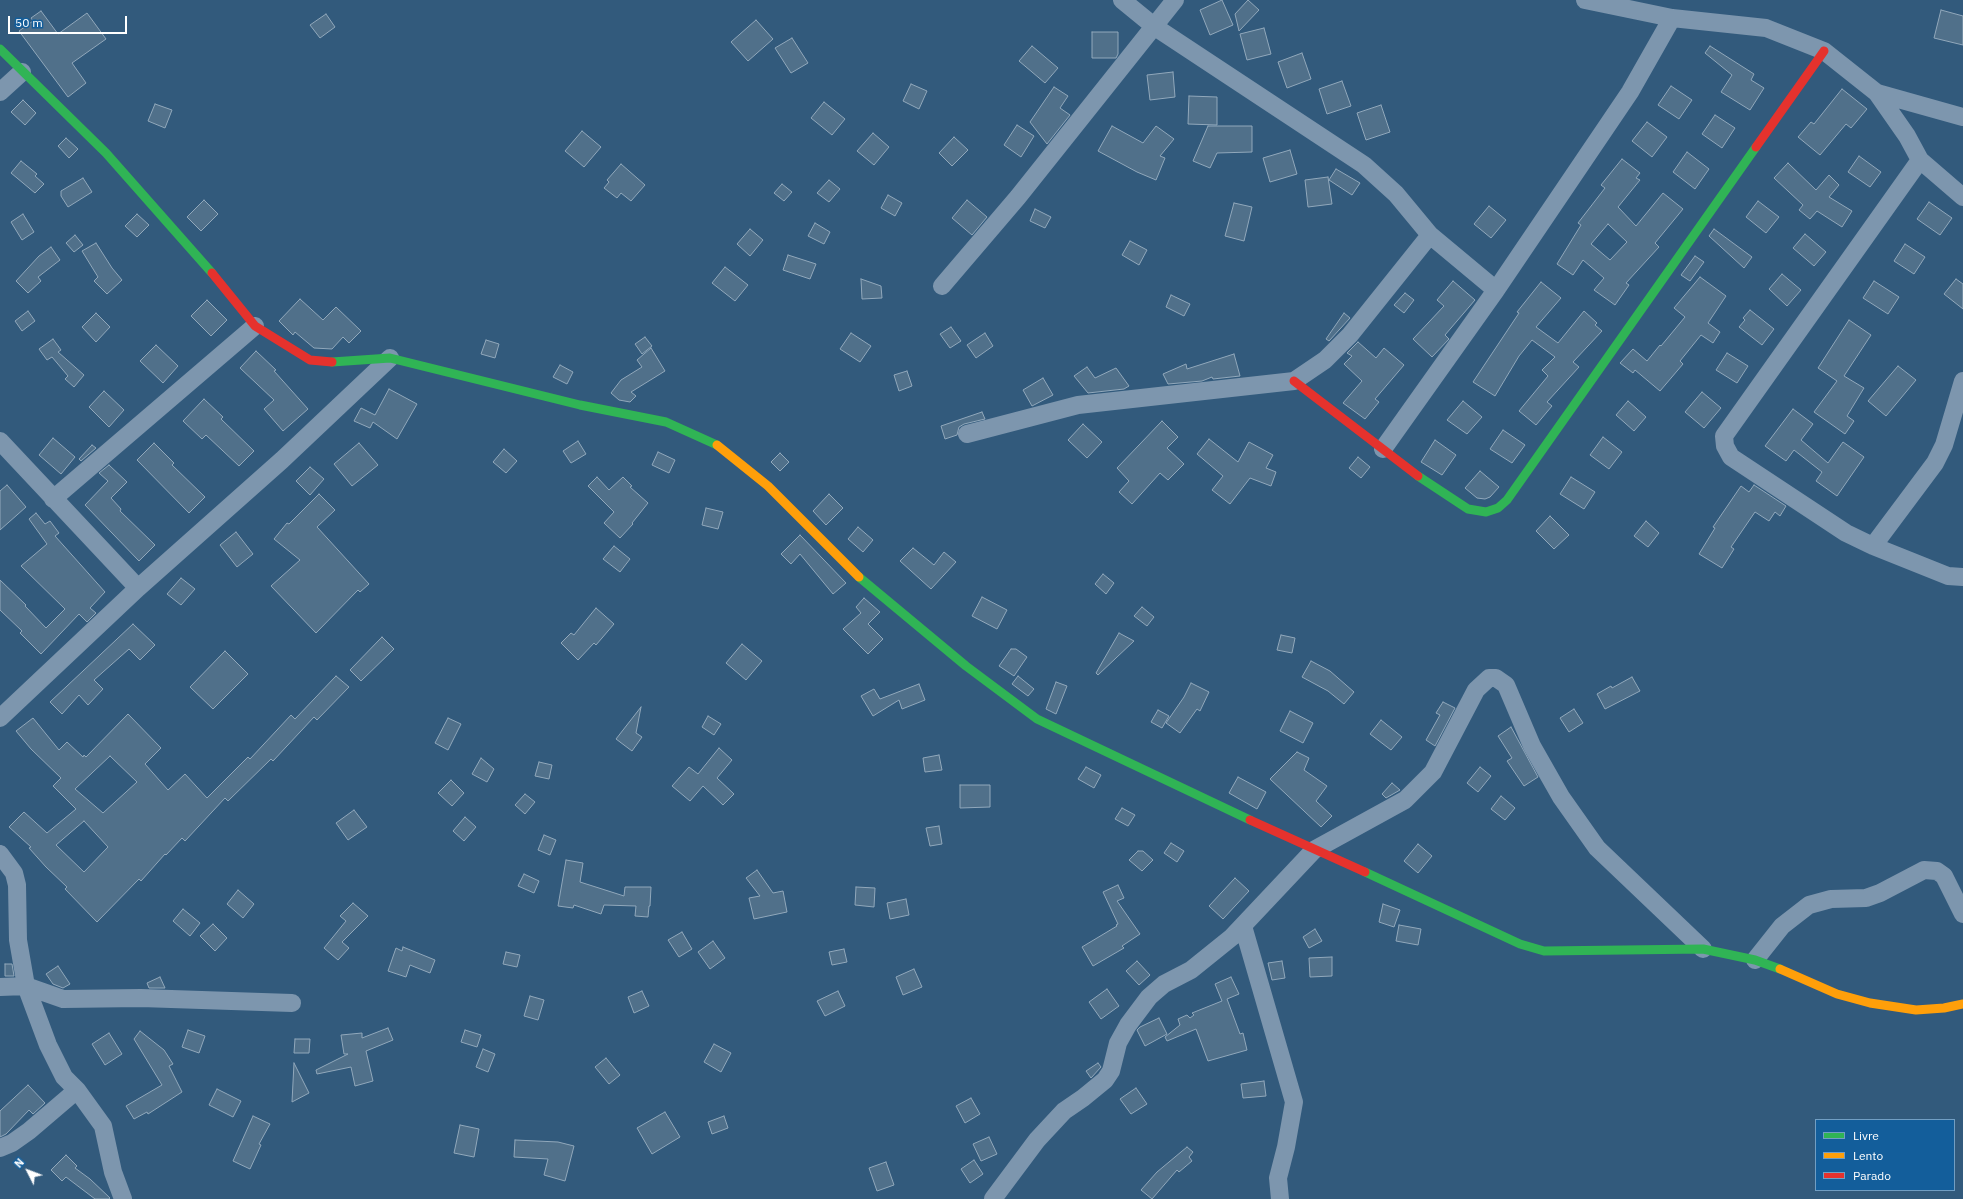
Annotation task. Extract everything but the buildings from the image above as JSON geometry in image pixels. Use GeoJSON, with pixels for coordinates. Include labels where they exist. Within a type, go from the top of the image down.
{"type":"FeatureCollection","features":[{"type":"Feature","properties":{"kind":"street"},"geometry":{"type":"LineString","coordinates":[[1122,0],[1155,27],[1364,165],[1396,194],[1430,235],[1496,290]]}},
{"type":"Feature","properties":{"kind":"street"},"geometry":{"type":"LineString","coordinates":[[942,286],[1018,197],[1090,104],[1155,27],[1175,0]]}},
{"type":"Feature","properties":{"kind":"street"},"geometry":{"type":"LineString","coordinates":[[1585,0],[1672,18],[1766,28],[1824,51],[1877,93],[1907,136],[1920,160],[1963,197]]}},
{"type":"Feature","properties":{"kind":"street"},"geometry":{"type":"LineString","coordinates":[[1383,449],[1496,290],[1630,92],[1672,18]]}},
{"type":"Feature","properties":{"kind":"street"},"geometry":{"type":"LineString","coordinates":[[0,49],[106,153],[232,297],[255,326],[310,360],[332,362],[390,358],[580,405],[666,422],[717,444],[768,486],[868,586],[966,666],[1037,719],[1314,850],[1404,889],[1520,944],[1544,951],[1703,949],[1755,960],[1784,970],[1837,994],[1870,1004],[1916,1010],[1944,1008],[1963,1004]]}},
{"type":"Feature","properties":{"kind":"street"},"geometry":{"type":"LineString","coordinates":[[1294,381],[1427,483],[1468,509],[1486,512],[1498,508],[1507,500],[1824,51]]}},
{"type":"Feature","properties":{"kind":"street"},"geometry":{"type":"LineString","coordinates":[[0,92],[22,72]]}},
{"type":"Feature","properties":{"kind":"street"},"geometry":{"type":"LineString","coordinates":[[1877,93],[1963,117]]}},
{"type":"Feature","properties":{"kind":"street"},"geometry":{"type":"LineString","coordinates":[[1920,160],[1724,436],[1725,446],[1730,457],[1846,533],[1948,576],[1963,577]]}},
{"type":"Feature","properties":{"kind":"street"},"geometry":{"type":"LineString","coordinates":[[967,434],[1078,405],[1294,381],[1325,360],[1350,335],[1430,235]]}},
{"type":"Feature","properties":{"kind":"street"},"geometry":{"type":"LineString","coordinates":[[53,499],[255,326]]}},
{"type":"Feature","properties":{"kind":"street"},"geometry":{"type":"LineString","coordinates":[[0,718],[138,588],[282,460],[390,358]]}},
{"type":"Feature","properties":{"kind":"street"},"geometry":{"type":"LineString","coordinates":[[1874,546],[1934,463],[1944,446],[1963,381]]}},
{"type":"Feature","properties":{"kind":"street"},"geometry":{"type":"LineString","coordinates":[[0,441],[138,588]]}},
{"type":"Feature","properties":{"kind":"street"},"geometry":{"type":"LineString","coordinates":[[993,1199],[1037,1140],[1059,1116],[1104,1080],[1111,1071],[1118,1043],[1128,1025],[1148,997],[1164,984],[1191,970],[1232,937],[1314,850],[1404,800],[1433,772],[1476,690],[1489,678],[1496,678],[1506,685],[1532,746],[1561,797],[1597,848],[1703,949]]}},
{"type":"Feature","properties":{"kind":"street"},"geometry":{"type":"LineString","coordinates":[[0,854],[14,873],[17,885],[18,940],[26,986],[48,1046],[64,1077],[77,1090],[103,1126],[114,1172],[123,1199]]}},
{"type":"Feature","properties":{"kind":"street"},"geometry":{"type":"LineString","coordinates":[[1755,960],[1782,926],[1810,905],[1831,899],[1866,898],[1880,894],[1924,870],[1937,871],[1944,876],[1963,914]]}},
{"type":"Feature","properties":{"kind":"street"},"geometry":{"type":"LineString","coordinates":[[1243,926],[1294,1102],[1286,1147],[1278,1178],[1280,1199]]}},
{"type":"Feature","properties":{"kind":"street"},"geometry":{"type":"LineString","coordinates":[[0,987],[26,986],[63,1000],[141,998],[292,1003]]}},
{"type":"Feature","properties":{"kind":"street"},"geometry":{"type":"LineString","coordinates":[[0,1148],[29,1131],[77,1090]]}},
{"type":"Feature","properties":{"kind":"traffic: fast"},"geometry":{"type":"LineString","coordinates":[[0,49],[106,153],[212,273]]}},
{"type":"Feature","properties":{"kind":"traffic: fast"},"geometry":{"type":"LineString","coordinates":[[1418,476],[1468,509],[1486,512],[1498,508],[1507,500],[1756,147]]}},
{"type":"Feature","properties":{"kind":"traffic: fast"},"geometry":{"type":"LineString","coordinates":[[332,362],[390,358],[580,405],[666,422],[717,445]]}},
{"type":"Feature","properties":{"kind":"traffic: fast"},"geometry":{"type":"LineString","coordinates":[[859,577],[966,666],[1037,719],[1250,820]]}},
{"type":"Feature","properties":{"kind":"traffic: fast"},"geometry":{"type":"LineString","coordinates":[[1365,872],[1520,944],[1544,951],[1703,949],[1755,960],[1780,969]]}},
{"type":"Feature","properties":{"kind":"traffic: slow"},"geometry":{"type":"LineString","coordinates":[[717,445],[768,486],[859,577]]}},
{"type":"Feature","properties":{"kind":"traffic: slow"},"geometry":{"type":"LineString","coordinates":[[1780,969],[1837,994],[1870,1003],[1916,1010],[1944,1008],[1963,1004]]}},
{"type":"Feature","properties":{"kind":"traffic: jam"},"geometry":{"type":"LineString","coordinates":[[1756,147],[1824,51]]}},
{"type":"Feature","properties":{"kind":"traffic: jam"},"geometry":{"type":"LineString","coordinates":[[212,273],[255,326],[310,360],[332,362]]}},
{"type":"Feature","properties":{"kind":"traffic: jam"},"geometry":{"type":"LineString","coordinates":[[1294,381],[1418,476]]}},
{"type":"Feature","properties":{"kind":"traffic: jam"},"geometry":{"type":"LineString","coordinates":[[1250,820],[1365,872]]}}]}
